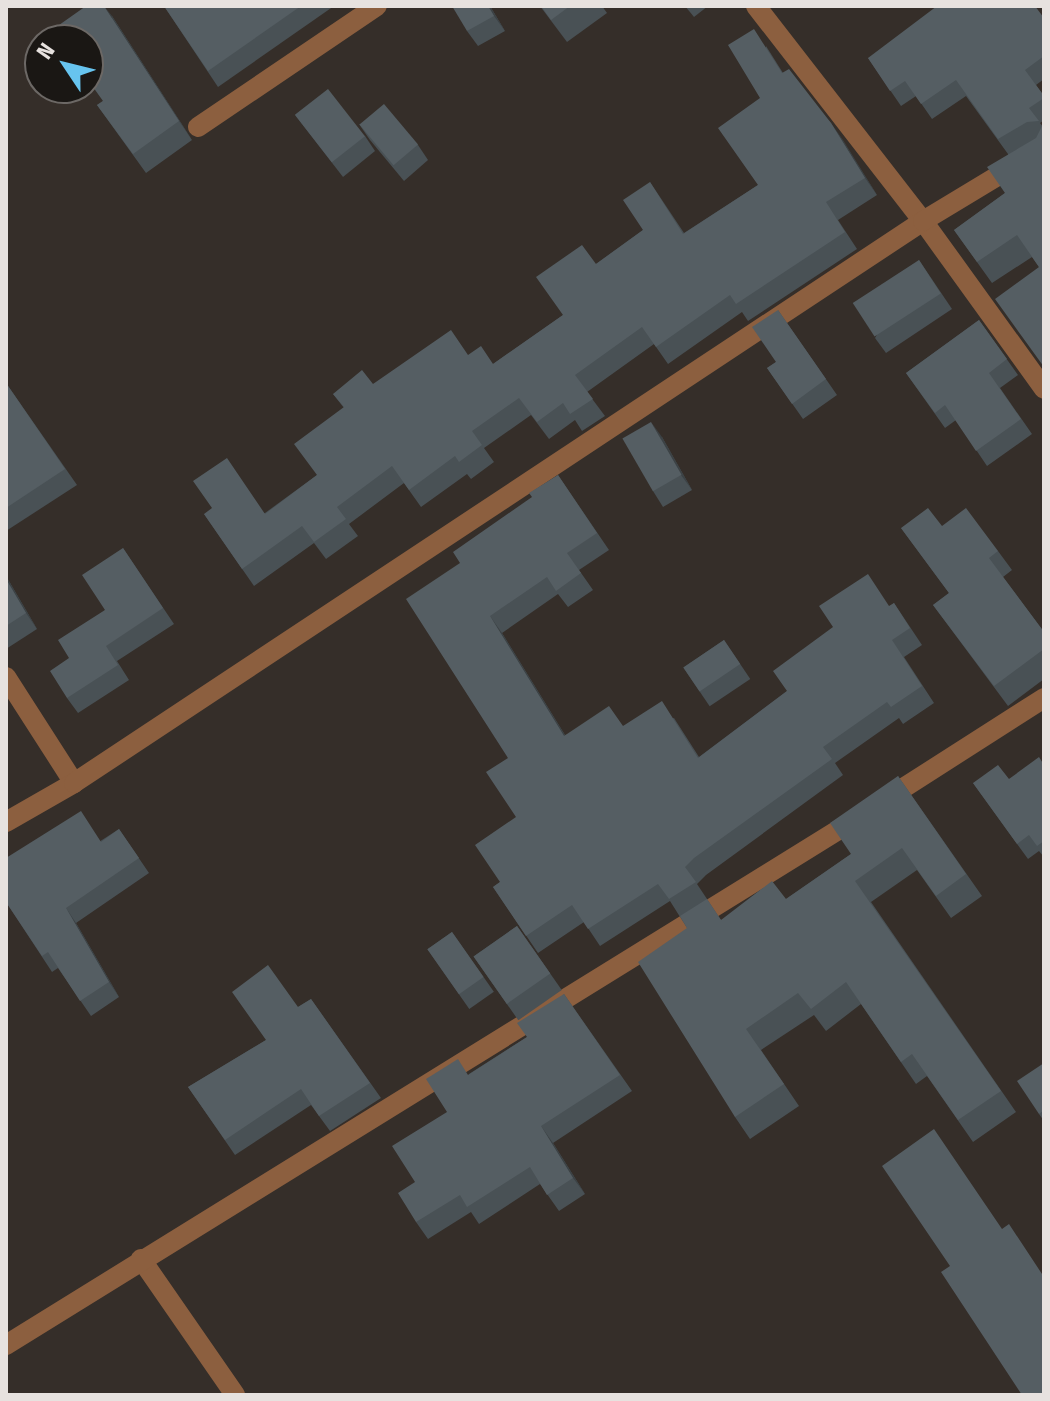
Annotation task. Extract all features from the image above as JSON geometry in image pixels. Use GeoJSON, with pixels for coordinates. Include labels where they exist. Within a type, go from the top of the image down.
{"type":"FeatureCollection","features":[{"type":"Feature","properties":{"kind":"street"},"geometry":{"type":"LineString","coordinates":[[198,127],[377,6]]}},
{"type":"Feature","properties":{"kind":"street"},"geometry":{"type":"LineString","coordinates":[[756,6],[923,221],[1044,389]]}},
{"type":"Feature","properties":{"kind":"street"},"geometry":{"type":"LineString","coordinates":[[6,822],[74,783],[923,221],[1044,148]]}},
{"type":"Feature","properties":{"kind":"street"},"geometry":{"type":"LineString","coordinates":[[6,677],[74,783]]}},
{"type":"Feature","properties":{"kind":"street"},"geometry":{"type":"LineString","coordinates":[[6,1345],[141,1259],[707,915],[1044,698]]}},
{"type":"Feature","properties":{"kind":"street"},"geometry":{"type":"LineString","coordinates":[[141,1259],[235,1395]]}},
{"type":"Feature","properties":{"kind":"building"},"geometry":{"type":"Polygon","coordinates":[[[86,6],[104,6],[179,121],[133,154],[97,105],[104,104],[104,24],[60,24],[86,6]]]}},
{"type":"Feature","properties":{"kind":"building"},"geometry":{"type":"Polygon","coordinates":[[[164,6],[301,6],[208,71],[164,6]]]}},
{"type":"Feature","properties":{"kind":"building"},"geometry":{"type":"Polygon","coordinates":[[[452,6],[488,6],[494,16],[467,31],[452,6]]]}},
{"type":"Feature","properties":{"kind":"building"},"geometry":{"type":"Polygon","coordinates":[[[541,6],[570,6],[551,20],[541,6]]]}},
{"type":"Feature","properties":{"kind":"building"},"geometry":{"type":"Polygon","coordinates":[[[937,6],[1035,6],[1044,18],[1044,56],[1025,70],[1044,96],[1029,108],[1039,121],[1027,122],[998,139],[956,80],[921,104],[905,81],[890,91],[868,58],[937,6]]]}},
{"type":"Feature","properties":{"kind":"building"},"geometry":{"type":"Polygon","coordinates":[[[754,29],[782,73],[789,69],[831,123],[865,178],[826,202],[845,232],[736,304],[730,295],[656,347],[642,327],[575,375],[593,399],[570,414],[563,403],[537,422],[519,398],[472,431],[482,445],[459,462],[455,456],[409,490],[392,466],[337,507],[346,519],[314,542],[302,526],[242,569],[204,514],[212,508],[193,481],[227,458],[265,514],[317,475],[294,444],[344,407],[333,394],[362,370],[373,384],[451,330],[468,355],[481,346],[493,364],[563,315],[536,277],[582,245],[596,264],[643,230],[623,200],[650,182],[683,234],[758,185],[718,128],[760,98],[728,45],[754,29]]]}},
{"type":"Feature","properties":{"kind":"building"},"geometry":{"type":"Polygon","coordinates":[[[328,89],[365,136],[332,162],[295,115],[328,89]]]}},
{"type":"Feature","properties":{"kind":"building"},"geometry":{"type":"Polygon","coordinates":[[[384,104],[418,145],[394,165],[359,125],[384,104]]]}},
{"type":"Feature","properties":{"kind":"building"},"geometry":{"type":"Polygon","coordinates":[[[1042,126],[1044,367],[995,299],[1039,267],[1017,235],[977,262],[954,230],[1005,193],[987,167],[1036,138],[1042,126]]]}},
{"type":"Feature","properties":{"kind":"building"},"geometry":{"type":"Polygon","coordinates":[[[919,260],[941,294],[875,337],[853,303],[919,260]]]}},
{"type":"Feature","properties":{"kind":"building"},"geometry":{"type":"Polygon","coordinates":[[[778,310],[826,379],[792,404],[767,368],[776,362],[752,327],[778,310]]]}},
{"type":"Feature","properties":{"kind":"building"},"geometry":{"type":"Polygon","coordinates":[[[979,320],[1007,359],[989,373],[1021,419],[976,451],[945,405],[935,413],[906,373],[979,320]]]}},
{"type":"Feature","properties":{"kind":"building"},"geometry":{"type":"Polygon","coordinates":[[[6,383],[65,469],[6,508],[6,383]]]}},
{"type":"Feature","properties":{"kind":"building"},"geometry":{"type":"Polygon","coordinates":[[[651,422],[682,475],[653,491],[622,439],[651,422]]]}},
{"type":"Feature","properties":{"kind":"building"},"geometry":{"type":"Polygon","coordinates":[[[558,475],[597,533],[567,553],[581,573],[556,591],[547,577],[490,616],[564,736],[609,706],[623,726],[662,701],[698,758],[787,691],[773,671],[833,627],[819,606],[868,574],[889,606],[894,603],[910,628],[892,640],[922,686],[891,707],[887,702],[823,747],[832,759],[694,858],[685,867],[696,882],[669,899],[658,884],[588,929],[572,905],[526,936],[493,887],[500,882],[475,845],[516,817],[486,772],[508,758],[406,599],[460,563],[453,552],[532,497],[529,493],[558,475]]]}},
{"type":"Feature","properties":{"kind":"building"},"geometry":{"type":"Polygon","coordinates":[[[928,508],[942,526],[966,508],[998,551],[989,558],[1044,632],[1044,649],[994,686],[933,605],[949,593],[901,528],[928,508]]]}},
{"type":"Feature","properties":{"kind":"building"},"geometry":{"type":"Polygon","coordinates":[[[123,548],[163,608],[106,646],[118,665],[67,698],[50,671],[69,658],[58,640],[105,610],[82,575],[123,548]]]}},
{"type":"Feature","properties":{"kind":"building"},"geometry":{"type":"Polygon","coordinates":[[[6,579],[26,613],[6,626],[6,579]]]}},
{"type":"Feature","properties":{"kind":"building"},"geometry":{"type":"Polygon","coordinates":[[[724,640],[740,664],[700,691],[683,667],[724,640]]]}},
{"type":"Feature","properties":{"kind":"building"},"geometry":{"type":"Polygon","coordinates":[[[1039,757],[1044,765],[1044,841],[1037,846],[1029,835],[1017,844],[973,783],[998,765],[1009,779],[1039,757]]]}},
{"type":"Feature","properties":{"kind":"building"},"geometry":{"type":"Polygon","coordinates":[[[898,776],[966,874],[936,896],[902,848],[855,881],[1001,1091],[958,1120],[912,1054],[901,1062],[846,982],[811,1009],[798,993],[746,1029],[784,1084],[735,1117],[638,962],[687,928],[680,916],[707,899],[721,920],[772,881],[786,899],[851,854],[830,823],[898,776]]]}},
{"type":"Feature","properties":{"kind":"building"},"geometry":{"type":"Polygon","coordinates":[[[81,811],[101,842],[119,829],[139,858],[66,908],[109,982],[80,1001],[48,952],[42,956],[6,902],[6,858],[81,811]]]}},
{"type":"Feature","properties":{"kind":"building"},"geometry":{"type":"Polygon","coordinates":[[[517,926],[550,974],[507,1004],[474,956],[517,926]]]}},
{"type":"Feature","properties":{"kind":"building"},"geometry":{"type":"Polygon","coordinates":[[[452,932],[484,977],[459,994],[427,949],[452,932]]]}},
{"type":"Feature","properties":{"kind":"building"},"geometry":{"type":"Polygon","coordinates":[[[268,965],[298,1007],[311,999],[370,1083],[319,1116],[301,1089],[225,1140],[188,1087],[266,1040],[232,992],[268,965]]]}},
{"type":"Feature","properties":{"kind":"building"},"geometry":{"type":"Polygon","coordinates":[[[564,994],[620,1075],[541,1126],[573,1178],[547,1195],[530,1167],[467,1207],[460,1195],[416,1222],[398,1193],[415,1182],[392,1146],[447,1112],[426,1079],[458,1059],[468,1075],[527,1037],[517,1023],[564,994]]]}},
{"type":"Feature","properties":{"kind":"building"},"geometry":{"type":"Polygon","coordinates":[[[1044,1063],[1044,1110],[1039,1114],[1017,1081],[1044,1063]]]}},
{"type":"Feature","properties":{"kind":"building"},"geometry":{"type":"Polygon","coordinates":[[[934,1129],[1002,1229],[1009,1224],[1044,1277],[1044,1395],[1022,1395],[941,1272],[950,1266],[882,1166],[934,1129]]]}}]}
